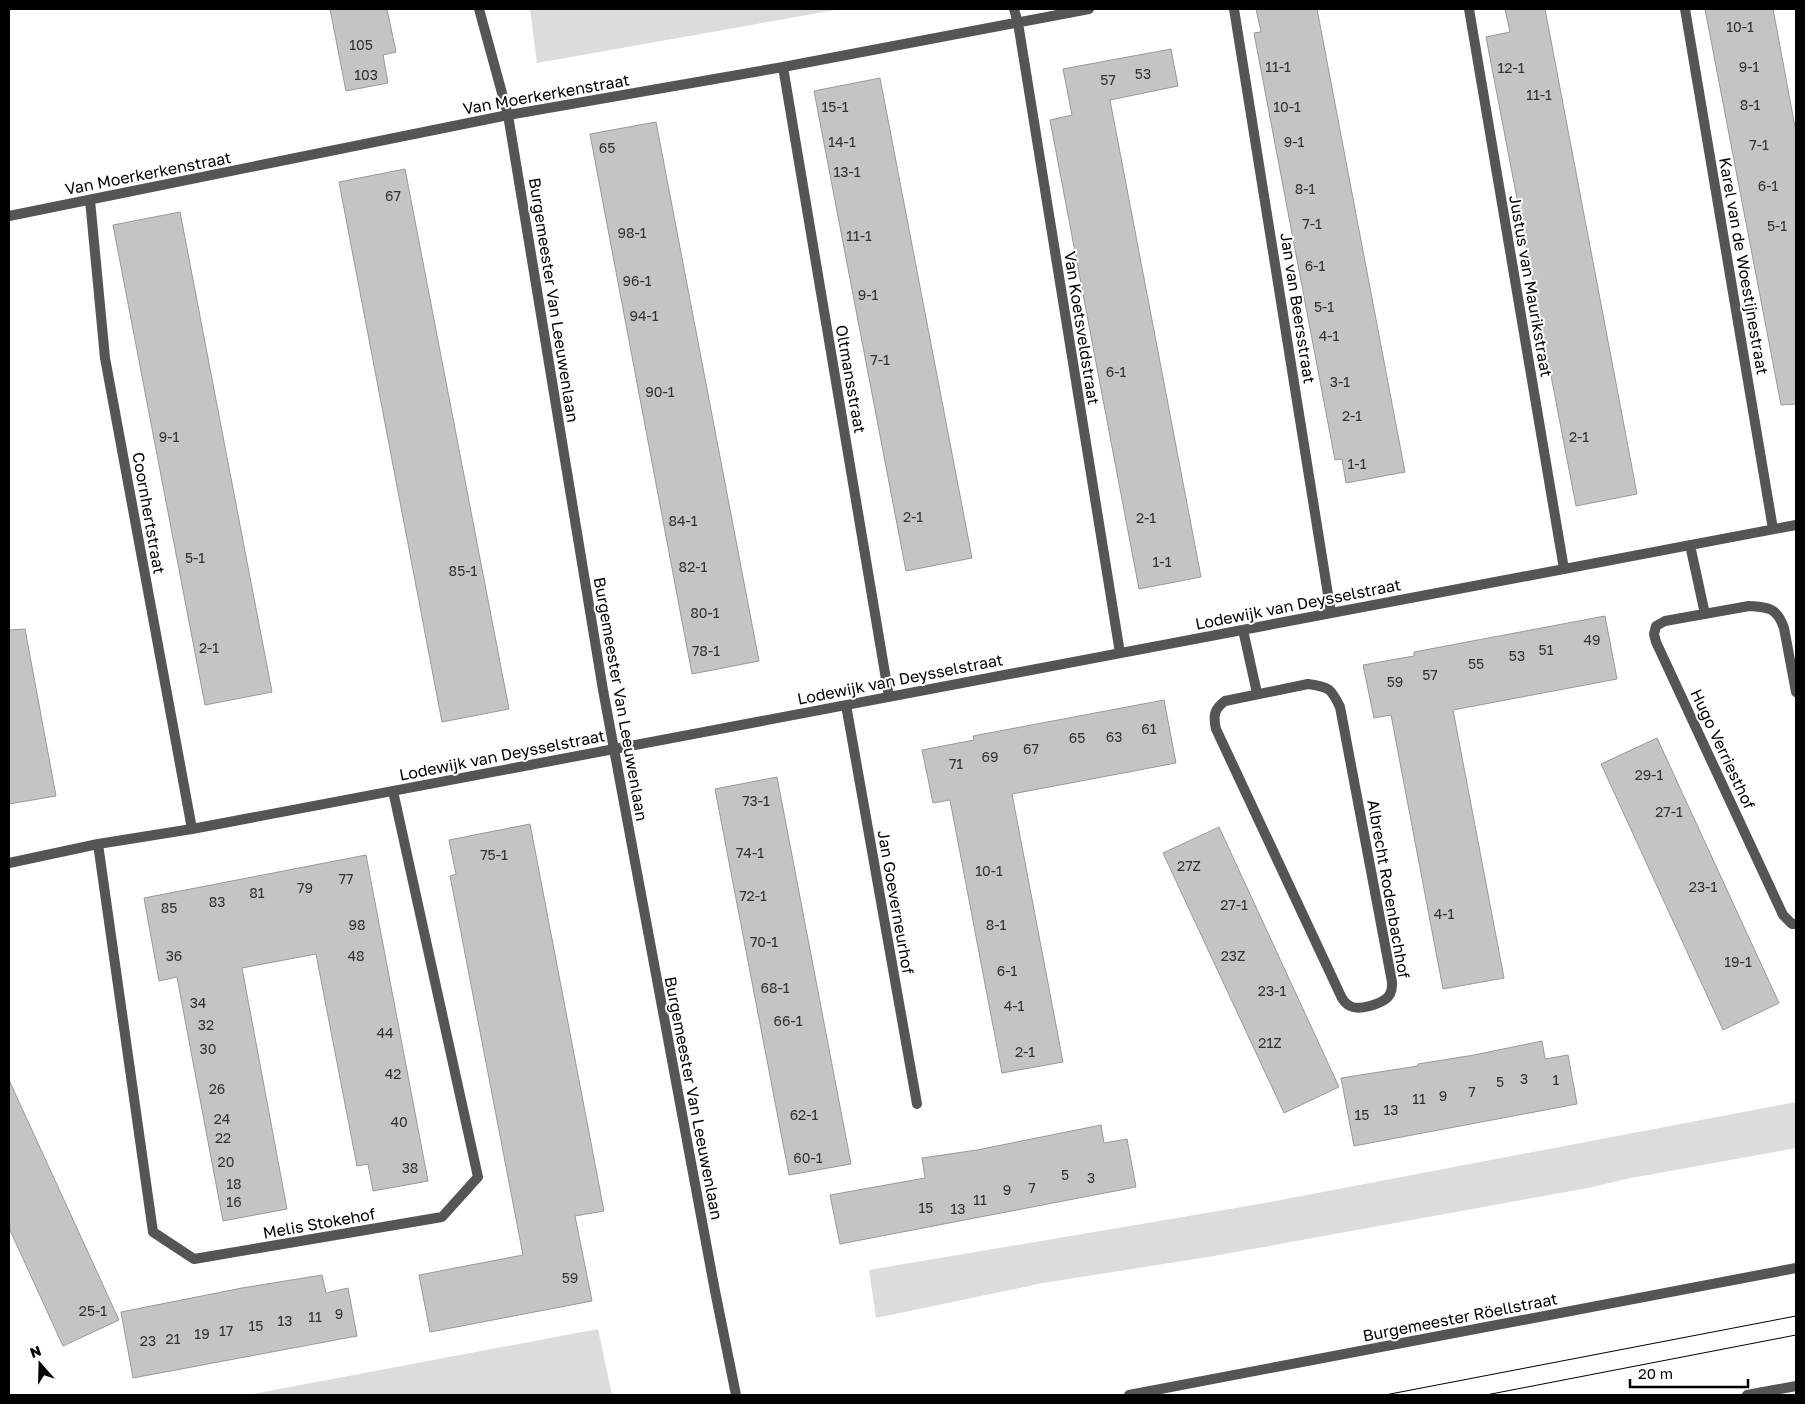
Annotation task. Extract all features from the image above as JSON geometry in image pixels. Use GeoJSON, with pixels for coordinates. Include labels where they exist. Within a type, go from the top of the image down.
{"type":"FeatureCollection","features":[{"type":"Feature","properties":{"kind":"street","name":"Burgemeester Van Leeuwenlaan"},"geometry":{"type":"LineString","coordinates":[[479,9],[508,115],[600,671],[714,1291],[736,1395]]}},
{"type":"Feature","properties":{"kind":"street","name":"Van Koetsveldstraat"},"geometry":{"type":"LineString","coordinates":[[1014,9],[1018,24],[1120,653]]}},
{"type":"Feature","properties":{"kind":"street","name":"Van Moerkerkenstraat"},"geometry":{"type":"LineString","coordinates":[[9,216],[508,115],[783,67],[1018,24],[1089,9]]}},
{"type":"Feature","properties":{"kind":"street","name":"Jan van Beersstraat"},"geometry":{"type":"LineString","coordinates":[[1234,9],[1331,613]]}},
{"type":"Feature","properties":{"kind":"street","name":"Justus van Maurikstraat"},"geometry":{"type":"LineString","coordinates":[[1469,9],[1564,569]]}},
{"type":"Feature","properties":{"kind":"street","name":"Karel van de Woestijnestraat"},"geometry":{"type":"LineString","coordinates":[[1685,9],[1773,529]]}},
{"type":"Feature","properties":{"kind":"street","name":"Oltmansstraat"},"geometry":{"type":"LineString","coordinates":[[783,67],[889,697]]}},
{"type":"Feature","properties":{"kind":"street","name":"Coornhertstraat"},"geometry":{"type":"LineString","coordinates":[[90,200],[105,358],[192,829]]}},
{"type":"Feature","properties":{"kind":"street","name":"Lodewijk van Deysselstraat"},"geometry":{"type":"LineString","coordinates":[[9,863],[98,844],[192,829],[1796,525]]}},
{"type":"Feature","properties":{"kind":"street"},"geometry":{"type":"LineString","coordinates":[[1690,545],[1705,614]]}},
{"type":"Feature","properties":{"kind":"street","name":"Hugo Verriesthof"},"geometry":{"type":"LineString","coordinates":[[1796,692],[1784,628],[1781,618],[1773,610],[1763,606],[1749,606],[1665,622],[1656,626],[1654,634],[1656,642],[1784,915],[1792,924],[1796,924]]}},
{"type":"Feature","properties":{"kind":"street"},"geometry":{"type":"LineString","coordinates":[[1243,630],[1257,693]]}},
{"type":"Feature","properties":{"kind":"street","name":"Albrecht Rodenbachhof"},"geometry":{"type":"LineString","coordinates":[[1308,684],[1325,686],[1333,693],[1340,707],[1392,982],[1392,990],[1389,996],[1373,1004],[1352,1007],[1344,1002],[1216,729],[1215,711],[1219,705],[1232,698],[1257,693],[1308,684]]}},
{"type":"Feature","properties":{"kind":"street","name":"Jan Goeverneurhof"},"geometry":{"type":"LineString","coordinates":[[846,705],[917,1104]]}},
{"type":"Feature","properties":{"kind":"street","name":"Melis Stokehof"},"geometry":{"type":"LineString","coordinates":[[98,844],[153,1232],[194,1259],[442,1217],[478,1177],[393,791]]}},
{"type":"Feature","properties":{"kind":"street","name":"Burgemeester Röellstraat"},"geometry":{"type":"LineString","coordinates":[[1129,1395],[1796,1268]]}},
{"type":"Feature","properties":{"kind":"street"},"geometry":{"type":"LineString","coordinates":[[1747,1395],[1796,1386]]}},
{"type":"Feature","properties":{"kind":"shaded area"},"geometry":{"type":"Polygon","coordinates":[[[530,9],[841,9],[537,63],[530,9]]]}},
{"type":"Feature","properties":{"kind":"shaded area"},"geometry":{"type":"Polygon","coordinates":[[[1796,1102],[1796,1148],[1208,1257],[1043,1283],[876,1318],[869,1270],[1265,1203],[1796,1102]]]}},
{"type":"Feature","properties":{"kind":"shaded area"},"geometry":{"type":"Polygon","coordinates":[[[598,1329],[612,1395],[247,1395],[598,1329]]]}},
{"type":"Feature","properties":{"kind":"building"},"geometry":{"type":"Polygon","coordinates":[[[330,9],[387,9],[396,52],[383,55],[388,83],[346,91],[330,9]]]}},
{"type":"Feature","properties":{"kind":"building"},"geometry":{"type":"Polygon","coordinates":[[[1256,9],[1317,9],[1405,472],[1346,483],[1342,459],[1335,460],[1254,33],[1261,32],[1256,9]]]}},
{"type":"Feature","properties":{"kind":"building"},"geometry":{"type":"Polygon","coordinates":[[[1505,9],[1545,9],[1637,494],[1576,506],[1486,37],[1510,32],[1505,9]]]}},
{"type":"Feature","properties":{"kind":"building"},"geometry":{"type":"Polygon","coordinates":[[[1705,9],[1773,9],[1796,132],[1796,404],[1781,405],[1705,9]]]}},
{"type":"Feature","properties":{"kind":"building"},"geometry":{"type":"Polygon","coordinates":[[[1171,49],[1178,86],[1110,100],[1201,577],[1139,589],[1050,120],[1072,115],[1063,69],[1171,49]]]}},
{"type":"Feature","properties":{"kind":"building"},"geometry":{"type":"Polygon","coordinates":[[[880,78],[972,558],[906,571],[814,91],[880,78]]]}},
{"type":"Feature","properties":{"kind":"building"},"geometry":{"type":"Polygon","coordinates":[[[656,122],[759,661],[692,674],[590,134],[656,122]]]}},
{"type":"Feature","properties":{"kind":"building"},"geometry":{"type":"Polygon","coordinates":[[[405,169],[509,709],[442,722],[339,182],[405,169]]]}},
{"type":"Feature","properties":{"kind":"building"},"geometry":{"type":"Polygon","coordinates":[[[180,212],[272,692],[205,705],[113,225],[180,212]]]}},
{"type":"Feature","properties":{"kind":"building"},"geometry":{"type":"Polygon","coordinates":[[[1605,616],[1617,679],[1453,710],[1504,978],[1443,989],[1391,715],[1374,718],[1363,665],[1414,656],[1414,652],[1605,616]]]}},
{"type":"Feature","properties":{"kind":"building"},"geometry":{"type":"Polygon","coordinates":[[[25,629],[56,796],[9,804],[9,630],[25,629]]]}},
{"type":"Feature","properties":{"kind":"building"},"geometry":{"type":"Polygon","coordinates":[[[1164,700],[1176,763],[1012,794],[1063,1062],[1002,1073],[950,800],[933,803],[922,750],[974,740],[973,736],[1164,700]]]}},
{"type":"Feature","properties":{"kind":"building"},"geometry":{"type":"Polygon","coordinates":[[[1657,738],[1779,1003],[1723,1030],[1601,764],[1657,738]]]}},
{"type":"Feature","properties":{"kind":"building"},"geometry":{"type":"Polygon","coordinates":[[[777,777],[851,1164],[789,1175],[715,789],[777,777]]]}},
{"type":"Feature","properties":{"kind":"building"},"geometry":{"type":"Polygon","coordinates":[[[530,824],[604,1211],[575,1216],[592,1301],[430,1332],[419,1275],[523,1255],[450,876],[456,874],[449,840],[530,824]]]}},
{"type":"Feature","properties":{"kind":"building"},"geometry":{"type":"Polygon","coordinates":[[[1219,827],[1339,1087],[1284,1113],[1163,853],[1219,827]]]}},
{"type":"Feature","properties":{"kind":"building"},"geometry":{"type":"Polygon","coordinates":[[[366,855],[428,1181],[373,1191],[368,1164],[357,1166],[316,954],[242,968],[287,1209],[223,1221],[177,977],[159,981],[144,898],[366,855]]]}},
{"type":"Feature","properties":{"kind":"building"},"geometry":{"type":"Polygon","coordinates":[[[1542,1041],[1545,1059],[1568,1055],[1577,1104],[1354,1146],[1341,1078],[1418,1066],[1418,1064],[1542,1041]]]}},
{"type":"Feature","properties":{"kind":"building"},"geometry":{"type":"Polygon","coordinates":[[[9,1080],[119,1320],[63,1346],[9,1228],[9,1080]]]}},
{"type":"Feature","properties":{"kind":"building"},"geometry":{"type":"Polygon","coordinates":[[[1101,1125],[1104,1143],[1127,1139],[1136,1187],[840,1244],[830,1195],[925,1178],[922,1158],[977,1150],[1101,1125]]]}},
{"type":"Feature","properties":{"kind":"building"},"geometry":{"type":"Polygon","coordinates":[[[322,1275],[326,1293],[348,1288],[357,1336],[133,1378],[121,1312],[242,1288],[322,1275]]]}},
{"type":"Feature","properties":{"kind":"tram line"},"geometry":{"type":"LineString","coordinates":[[1385,1395],[1796,1316]]}},
{"type":"Feature","properties":{"kind":"tram line"},"geometry":{"type":"LineString","coordinates":[[1486,1395],[1796,1335]]}}]}
